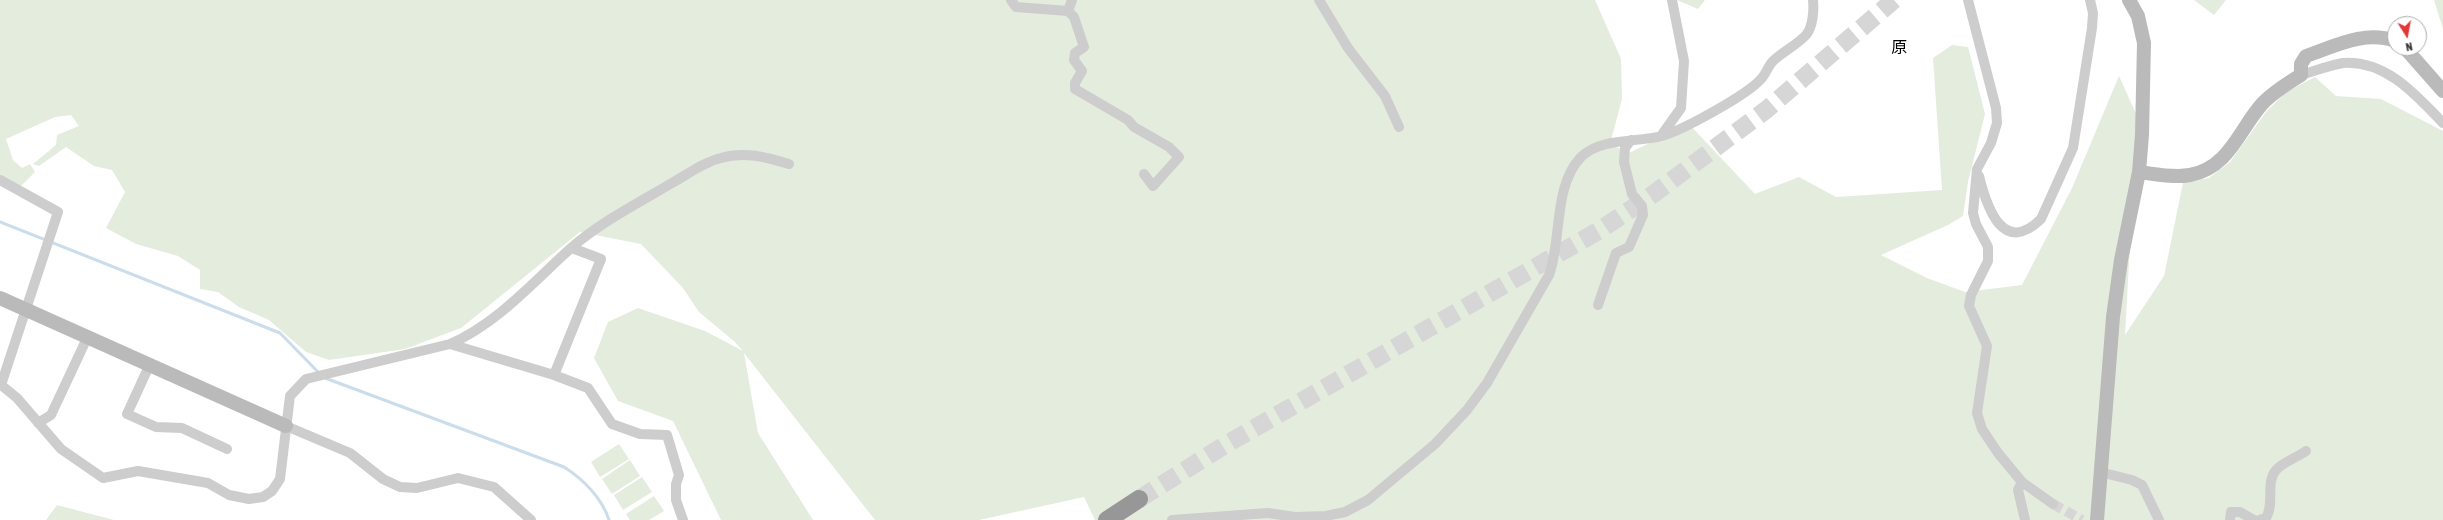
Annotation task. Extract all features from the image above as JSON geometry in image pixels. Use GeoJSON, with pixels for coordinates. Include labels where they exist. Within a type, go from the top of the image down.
{"type":"FeatureCollection","features":[{"type":"Feature","properties":{"kind":"highway"},"geometry":{"type":"LineString","coordinates":[[1107,520],[1139,499]]}},
{"type":"Feature","properties":{"kind":"street"},"geometry":{"type":"LineString","coordinates":[[1012,0],[1016,7],[1068,11],[1074,17],[1084,48],[1075,53],[1074,60],[1082,71],[1075,83],[1075,89],[1128,120],[1134,127],[1155,137],[1179,157],[1153,186],[1144,174]]}},
{"type":"Feature","properties":{"kind":"street"},"geometry":{"type":"LineString","coordinates":[[1068,11],[1073,0]]}},
{"type":"Feature","properties":{"kind":"street"},"geometry":{"type":"LineString","coordinates":[[1319,0],[1348,48],[1385,96],[1399,127]]}},
{"type":"Feature","properties":{"kind":"street"},"geometry":{"type":"LineString","coordinates":[[1662,136],[1681,108],[1684,61],[1672,0]]}},
{"type":"Feature","properties":{"kind":"street"},"geometry":{"type":"LineString","coordinates":[[1172,520],[1261,513],[1295,517],[1326,516],[1345,512],[1368,500],[1435,444],[1467,410],[1487,383],[1549,275],[1554,260],[1562,195],[1581,158],[1600,145],[1662,136],[1678,130],[1747,90],[1761,79],[1772,62],[1806,35],[1810,27],[1813,0]]}},
{"type":"Feature","properties":{"kind":"street"},"geometry":{"type":"LineString","coordinates":[[1968,0],[1996,108],[1997,123],[1991,143],[1977,169],[1973,212],[1976,224],[1988,247],[1988,261],[1971,295],[1969,306],[1987,346],[1977,413],[1982,429],[1998,453],[2022,482],[2053,504]]}},
{"type":"Feature","properties":{"kind":"street"},"geometry":{"type":"LineString","coordinates":[[1977,169],[1982,190],[1994,220],[2003,229],[2013,233],[2022,232],[2033,227],[2041,219],[2073,148],[2092,28],[2093,13],[2090,0]]}},
{"type":"Feature","properties":{"kind":"street"},"geometry":{"type":"LineString","coordinates":[[2097,520],[2113,317],[2121,260],[2139,172],[2142,135],[2144,43],[2138,16],[2129,0]]}},
{"type":"Feature","properties":{"kind":"street"},"geometry":{"type":"LineString","coordinates":[[2301,75],[2300,64],[2306,56],[2364,37],[2382,37],[2387,39]]}},
{"type":"Feature","properties":{"kind":"street"},"geometry":{"type":"LineString","coordinates":[[2413,56],[2443,91]]}},
{"type":"Feature","properties":{"kind":"street"},"geometry":{"type":"LineString","coordinates":[[2139,172],[2178,176],[2206,170],[2230,151],[2262,104],[2301,75],[2342,64],[2360,64],[2375,67],[2388,73],[2413,92],[2443,123]]}},
{"type":"Feature","properties":{"kind":"street"},"geometry":{"type":"LineString","coordinates":[[1598,305],[1616,253],[1629,247],[1643,215],[1642,206],[1632,194],[1624,162],[1625,148],[1632,140]]}},
{"type":"Feature","properties":{"kind":"street"},"geometry":{"type":"LineString","coordinates":[[0,180],[58,212],[0,385],[17,398],[61,449],[103,478],[138,471],[208,483],[229,496],[248,499],[263,497],[272,491],[280,479],[290,396],[306,379],[450,344],[464,338],[508,308],[572,248],[607,221],[702,166],[721,158],[759,154],[789,164]]}},
{"type":"Feature","properties":{"kind":"street"},"geometry":{"type":"LineString","coordinates":[[554,375],[600,259],[572,248]]}},
{"type":"Feature","properties":{"kind":"street"},"geometry":{"type":"LineString","coordinates":[[0,298],[26,308],[286,426],[350,453],[383,479],[400,487],[418,488],[458,478],[494,487],[531,520]]}},
{"type":"Feature","properties":{"kind":"street"},"geometry":{"type":"LineString","coordinates":[[38,423],[51,415],[88,336]]}},
{"type":"Feature","properties":{"kind":"street"},"geometry":{"type":"LineString","coordinates":[[450,344],[554,375],[588,388],[612,424],[640,434],[667,435],[680,475],[676,484],[676,500],[684,520]]}},
{"type":"Feature","properties":{"kind":"street"},"geometry":{"type":"LineString","coordinates":[[150,364],[127,414],[156,427],[182,428],[227,449]]}},
{"type":"Feature","properties":{"kind":"street"},"geometry":{"type":"LineString","coordinates":[[2259,520],[2266,518],[2269,513],[2270,486],[2276,470],[2306,451]]}},
{"type":"Feature","properties":{"kind":"street"},"geometry":{"type":"LineString","coordinates":[[2100,472],[2142,484],[2159,520]]}},
{"type":"Feature","properties":{"kind":"street"},"geometry":{"type":"LineString","coordinates":[[2022,482],[2018,490],[2025,520]]}},
{"type":"Feature","properties":{"kind":"street"},"geometry":{"type":"LineString","coordinates":[[2230,520],[2231,512],[2240,512],[2254,520]]}},
{"type":"Feature","properties":{"kind":"shaded area"},"geometry":{"type":"Polygon","coordinates":[[[0,0],[1595,0],[1621,59],[1622,99],[1610,144],[1629,153],[1689,124],[1755,194],[1799,177],[1836,197],[1942,190],[1933,58],[1952,45],[1968,47],[1985,114],[1968,182],[1963,216],[1948,225],[1881,255],[1927,278],[1965,292],[2022,285],[2072,188],[2119,76],[2137,116],[2125,335],[2164,276],[2183,183],[2209,178],[2230,162],[2266,112],[2286,92],[2315,77],[2336,96],[2381,99],[2443,131],[2443,520],[1095,520],[1084,497],[979,520],[875,520],[744,353],[758,433],[813,520],[721,520],[673,421],[618,401],[594,358],[608,322],[638,308],[705,331],[743,351],[735,342],[699,312],[683,288],[641,244],[580,232],[461,328],[405,349],[329,360],[306,352],[269,320],[239,307],[218,292],[200,289],[200,270],[178,256],[136,244],[106,228],[125,192],[112,170],[94,166],[66,147],[39,166],[33,164],[56,145],[57,135],[79,126],[71,115],[55,117],[6,139],[13,160],[22,168],[30,164],[35,172],[20,187],[0,175],[0,0]]]}},
{"type":"Feature","properties":{"kind":"shaded area"},"geometry":{"type":"Polygon","coordinates":[[[1677,0],[1705,0],[1698,9],[1677,0]]]}},
{"type":"Feature","properties":{"kind":"shaded area"},"geometry":{"type":"Polygon","coordinates":[[[2194,0],[2226,0],[2214,15],[2194,0]]]}},
{"type":"Feature","properties":{"kind":"shaded area"},"geometry":{"type":"Polygon","coordinates":[[[2434,0],[2443,0],[2443,29],[2434,0]]]}},
{"type":"Feature","properties":{"kind":"shaded area"},"geometry":{"type":"Polygon","coordinates":[[[619,444],[629,459],[600,477],[591,462],[619,444]]]}},
{"type":"Feature","properties":{"kind":"shaded area"},"geometry":{"type":"Polygon","coordinates":[[[630,460],[640,476],[612,494],[602,479],[630,460]]]}},
{"type":"Feature","properties":{"kind":"shaded area"},"geometry":{"type":"Polygon","coordinates":[[[642,477],[652,492],[623,510],[614,495],[642,477]]]}},
{"type":"Feature","properties":{"kind":"shaded area"},"geometry":{"type":"Polygon","coordinates":[[[654,496],[664,511],[649,520],[630,520],[626,514],[654,496]]]}},
{"type":"Feature","properties":{"kind":"shaded area"},"geometry":{"type":"Polygon","coordinates":[[[57,505],[114,520],[46,520],[57,505]]]}},
{"type":"Feature","properties":{"kind":"waterway"},"geometry":{"type":"LineString","coordinates":[[0,222],[280,333],[319,373]]}},
{"type":"Feature","properties":{"kind":"waterway"},"geometry":{"type":"LineString","coordinates":[[325,378],[564,467],[585,483],[597,497],[609,520]]}},
{"type":"Feature","properties":{"kind":"tunnel"},"geometry":{"type":"LineString","coordinates":[[1139,499],[1225,445],[1600,230],[1652,195],[1766,110],[1894,0]]}},
{"type":"Feature","properties":{"kind":"tunnel"},"geometry":{"type":"LineString","coordinates":[[2053,504],[2082,520]]}},
{"type":"Feature","properties":{"kind":"district","name":"原"},"geometry":{"type":"Point","coordinates":[1899,48]}}]}
